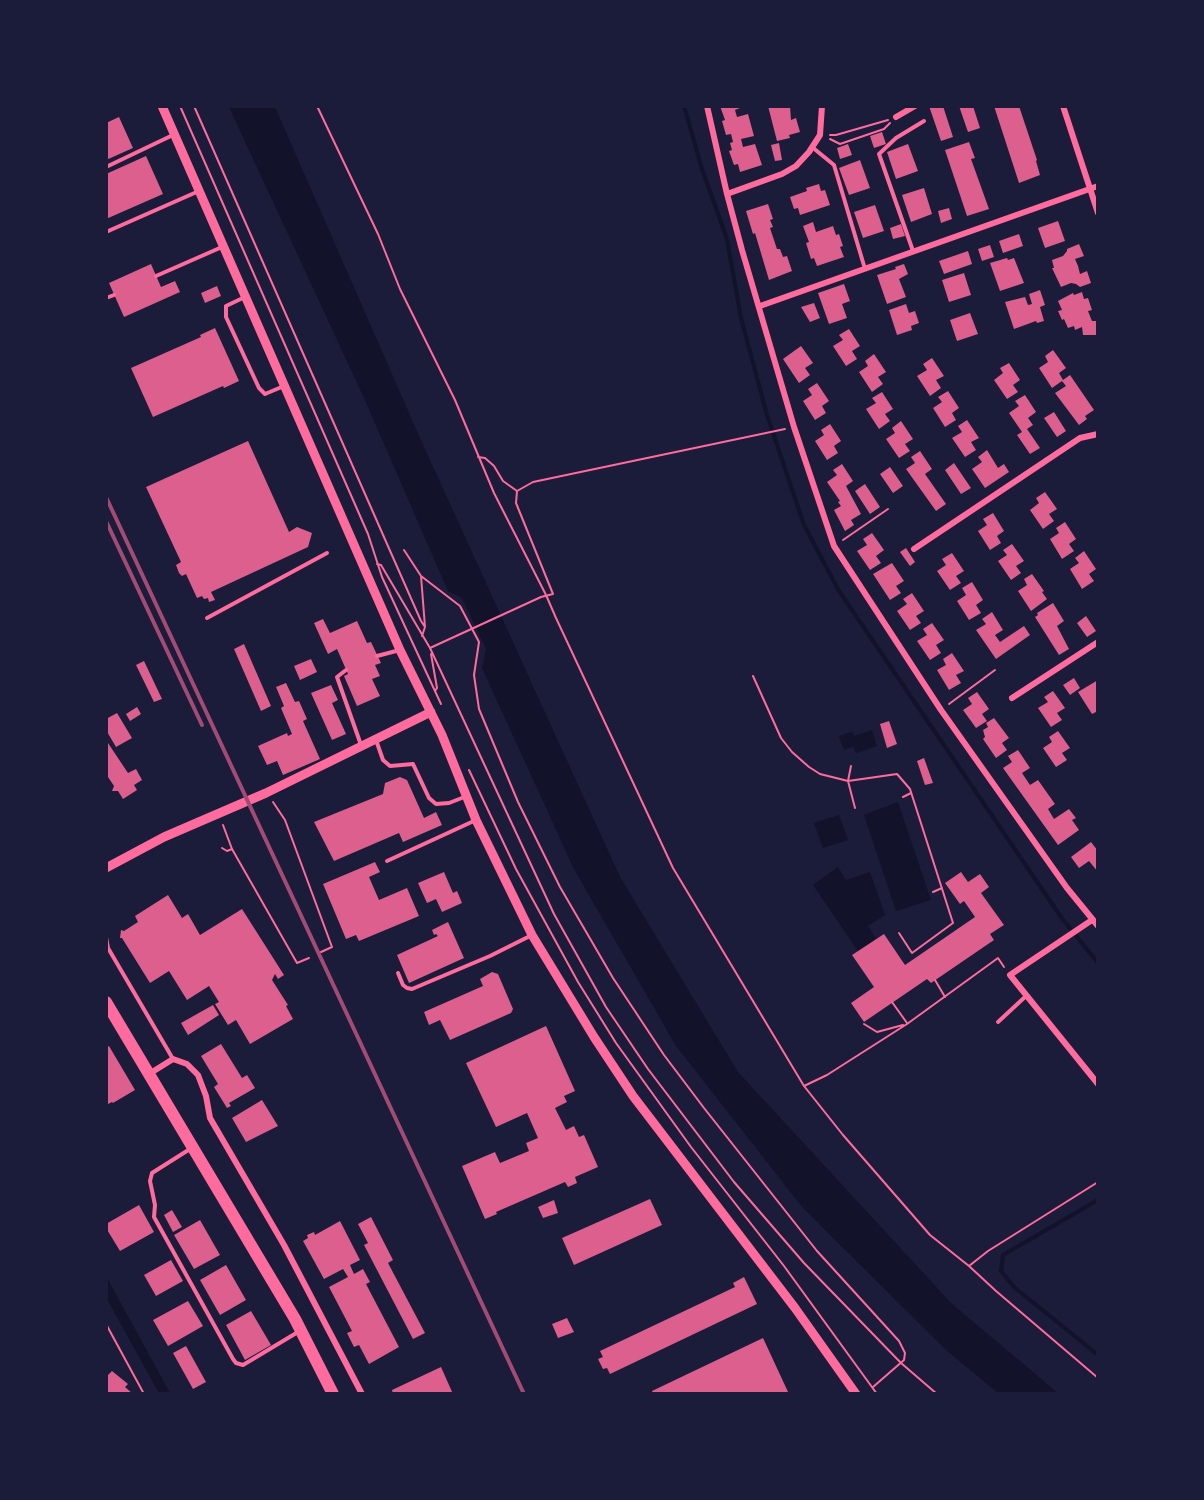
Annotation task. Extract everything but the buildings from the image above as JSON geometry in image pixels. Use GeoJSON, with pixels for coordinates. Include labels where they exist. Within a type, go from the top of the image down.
{"type":"FeatureCollection","features":[{"type":"Feature","properties":{"kind":"main road"},"geometry":{"type":"LineString","coordinates":[[106,1002],[301,1330],[333,1394]]}},
{"type":"Feature","properties":{"kind":"street"},"geometry":{"type":"LineString","coordinates":[[162,106],[400,650],[424,696],[476,820],[532,935],[594,1037],[633,1095],[795,1308],[856,1394]]}},
{"type":"Feature","properties":{"kind":"street"},"geometry":{"type":"LineString","coordinates":[[707,106],[727,194],[791,420],[834,546],[941,710],[1067,888],[1098,926]]}},
{"type":"Feature","properties":{"kind":"street"},"geometry":{"type":"LineString","coordinates":[[727,194],[782,174],[796,166],[820,135],[822,106]]}},
{"type":"Feature","properties":{"kind":"street"},"geometry":{"type":"LineString","coordinates":[[896,117],[915,106]]}},
{"type":"Feature","properties":{"kind":"street"},"geometry":{"type":"LineString","coordinates":[[1063,106],[1098,213]]}},
{"type":"Feature","properties":{"kind":"street"},"geometry":{"type":"LineString","coordinates":[[760,306],[1098,186]]}},
{"type":"Feature","properties":{"kind":"street"},"geometry":{"type":"LineString","coordinates":[[914,549],[1080,438],[1098,434]]}},
{"type":"Feature","properties":{"kind":"street"},"geometry":{"type":"LineString","coordinates":[[1012,698],[1098,642]]}},
{"type":"Feature","properties":{"kind":"street"},"geometry":{"type":"LineString","coordinates":[[106,868],[164,837],[266,793],[431,712]]}},
{"type":"Feature","properties":{"kind":"street"},"geometry":{"type":"LineString","coordinates":[[1092,920],[1010,975],[1098,1084]]}},
{"type":"Feature","properties":{"kind":"street"},"geometry":{"type":"LineString","coordinates":[[149,1074],[173,1059],[187,1064],[198,1075],[206,1096],[210,1118],[284,1245],[362,1394]]}},
{"type":"Feature","properties":{"kind":"lane"},"geometry":{"type":"LineString","coordinates":[[914,252],[879,154],[896,138],[924,121]]}},
{"type":"Feature","properties":{"kind":"lane"},"geometry":{"type":"LineString","coordinates":[[106,167],[174,135]]}},
{"type":"Feature","properties":{"kind":"lane"},"geometry":{"type":"LineString","coordinates":[[812,147],[834,165],[865,269]]}},
{"type":"Feature","properties":{"kind":"lane"},"geometry":{"type":"LineString","coordinates":[[106,232],[199,191]]}},
{"type":"Feature","properties":{"kind":"lane"},"geometry":{"type":"LineString","coordinates":[[156,276],[223,246]]}},
{"type":"Feature","properties":{"kind":"lane"},"geometry":{"type":"LineString","coordinates":[[106,298],[114,295]]}},
{"type":"Feature","properties":{"kind":"lane"},"geometry":{"type":"LineString","coordinates":[[245,297],[226,306],[226,317],[259,388],[265,394],[284,386]]}},
{"type":"Feature","properties":{"kind":"lane"},"geometry":{"type":"LineString","coordinates":[[207,618],[327,553]]}},
{"type":"Feature","properties":{"kind":"lane"},"geometry":{"type":"LineString","coordinates":[[377,656],[400,650]]}},
{"type":"Feature","properties":{"kind":"lane"},"geometry":{"type":"LineString","coordinates":[[346,669],[337,677],[361,746]]}},
{"type":"Feature","properties":{"kind":"lane"},"geometry":{"type":"LineString","coordinates":[[376,739],[383,760],[390,766],[413,764],[429,798],[436,804],[449,803],[467,796]]}},
{"type":"Feature","properties":{"kind":"lane"},"geometry":{"type":"LineString","coordinates":[[387,861],[476,820]]}},
{"type":"Feature","properties":{"kind":"lane"},"geometry":{"type":"LineString","coordinates":[[398,973],[403,985],[412,989],[481,960],[532,935]]}},
{"type":"Feature","properties":{"kind":"lane"},"geometry":{"type":"LineString","coordinates":[[106,937],[108,948],[173,1059]]}},
{"type":"Feature","properties":{"kind":"lane"},"geometry":{"type":"LineString","coordinates":[[998,1022],[1026,996]]}},
{"type":"Feature","properties":{"kind":"lane"},"geometry":{"type":"LineString","coordinates":[[193,1147],[152,1173],[150,1181],[155,1205],[154,1217],[233,1359],[236,1363],[243,1365],[301,1330]]}},
{"type":"Feature","properties":{"kind":"path"},"geometry":{"type":"LineString","coordinates":[[180,106],[369,534],[377,564],[443,709]]}},
{"type":"Feature","properties":{"kind":"path"},"geometry":{"type":"LineString","coordinates":[[194,106],[425,627]]}},
{"type":"Feature","properties":{"kind":"path"},"geometry":{"type":"LineString","coordinates":[[317,106],[377,233],[400,288],[455,400],[494,493],[546,595],[674,868],[804,1086],[843,1135],[930,1235],[1098,1378]]}},
{"type":"Feature","properties":{"kind":"path"},"geometry":{"type":"LineString","coordinates":[[820,135],[836,135],[896,117]]}},
{"type":"Feature","properties":{"kind":"path"},"geometry":{"type":"LineString","coordinates":[[820,135],[840,144],[884,129],[896,117]]}},
{"type":"Feature","properties":{"kind":"path"},"geometry":{"type":"LineString","coordinates":[[517,491],[533,482],[777,431]]}},
{"type":"Feature","properties":{"kind":"path"},"geometry":{"type":"LineString","coordinates":[[478,457],[485,458],[494,466],[503,481],[517,491]]}},
{"type":"Feature","properties":{"kind":"path"},"geometry":{"type":"LineString","coordinates":[[431,648],[541,597],[553,594],[516,503],[517,491]]}},
{"type":"Feature","properties":{"kind":"path"},"geometry":{"type":"LineString","coordinates":[[834,546],[888,509]]}},
{"type":"Feature","properties":{"kind":"path"},"geometry":{"type":"LineString","coordinates":[[404,550],[421,576],[460,606],[479,642],[474,675],[479,709],[518,802],[560,887],[613,978],[664,1055],[704,1108],[817,1251],[899,1341],[905,1353],[901,1363],[873,1387]]}},
{"type":"Feature","properties":{"kind":"path"},"geometry":{"type":"LineString","coordinates":[[362,562],[381,565],[431,648],[554,914],[606,1006],[648,1069],[734,1182],[804,1263],[901,1363],[937,1394]]}},
{"type":"Feature","properties":{"kind":"path"},"geometry":{"type":"LineString","coordinates":[[421,576],[425,627],[422,636]]}},
{"type":"Feature","properties":{"kind":"path"},"geometry":{"type":"LineString","coordinates":[[424,696],[437,688],[431,648]]}},
{"type":"Feature","properties":{"kind":"path"},"geometry":{"type":"LineString","coordinates":[[941,710],[995,670]]}},
{"type":"Feature","properties":{"kind":"path"},"geometry":{"type":"LineString","coordinates":[[753,676],[781,738],[792,752],[820,774],[848,781],[897,774],[911,793],[953,923],[912,953],[899,933]]}},
{"type":"Feature","properties":{"kind":"path"},"geometry":{"type":"LineString","coordinates":[[851,766],[848,781],[855,808]]}},
{"type":"Feature","properties":{"kind":"path"},"geometry":{"type":"LineString","coordinates":[[469,768],[516,869],[578,982],[616,1043],[691,1147],[784,1266],[877,1394]]}},
{"type":"Feature","properties":{"kind":"path"},"geometry":{"type":"LineString","coordinates":[[266,793],[285,820],[332,947],[321,952]]}},
{"type":"Feature","properties":{"kind":"path"},"geometry":{"type":"LineString","coordinates":[[903,797],[911,793]]}},
{"type":"Feature","properties":{"kind":"path"},"geometry":{"type":"LineString","coordinates":[[218,814],[232,849],[297,963],[309,958]]}},
{"type":"Feature","properties":{"kind":"path"},"geometry":{"type":"LineString","coordinates":[[222,848],[226,851],[232,849]]}},
{"type":"Feature","properties":{"kind":"path"},"geometry":{"type":"LineString","coordinates":[[933,892],[942,888]]}},
{"type":"Feature","properties":{"kind":"path"},"geometry":{"type":"LineString","coordinates":[[804,1086],[827,1075],[907,1024],[998,958],[1010,975]]}},
{"type":"Feature","properties":{"kind":"path"},"geometry":{"type":"LineString","coordinates":[[935,980],[945,997]]}},
{"type":"Feature","properties":{"kind":"path"},"geometry":{"type":"LineString","coordinates":[[892,1002],[907,1024]]}},
{"type":"Feature","properties":{"kind":"path"},"geometry":{"type":"LineString","coordinates":[[864,1024],[877,1032],[907,1024]]}},
{"type":"Feature","properties":{"kind":"path"},"geometry":{"type":"LineString","coordinates":[[969,1266],[988,1251],[1098,1182]]}},
{"type":"Feature","properties":{"kind":"path"},"geometry":{"type":"LineString","coordinates":[[106,1324],[144,1394]]}},
{"type":"Feature","properties":{"kind":"shaded area"},"geometry":{"type":"Polygon","coordinates":[[[229,107],[275,107],[420,438],[620,877],[738,1072],[952,1304],[1058,1393],[998,1393],[945,1349],[803,1208],[676,1046],[574,869],[482,668],[486,649],[462,598],[448,591],[364,398],[229,107]]]}},
{"type":"Feature","properties":{"kind":"shaded area"},"geometry":{"type":"Polygon","coordinates":[[[872,730],[877,746],[856,753],[853,747],[844,750],[839,736],[852,732],[854,736],[872,730]]]}},
{"type":"Feature","properties":{"kind":"shaded area"},"geometry":{"type":"Polygon","coordinates":[[[898,802],[931,900],[896,911],[864,815],[898,802]]]}},
{"type":"Feature","properties":{"kind":"shaded area"},"geometry":{"type":"Polygon","coordinates":[[[839,815],[848,840],[823,848],[814,823],[839,815]]]}},
{"type":"Feature","properties":{"kind":"shaded area"},"geometry":{"type":"Polygon","coordinates":[[[838,867],[846,880],[870,872],[885,915],[868,926],[876,939],[858,951],[813,885],[838,867]]]}},
{"type":"Feature","properties":{"kind":"shaded area"},"geometry":{"type":"Polygon","coordinates":[[[106,1278],[170,1393],[159,1393],[107,1299],[106,1278]]]}},
{"type":"Feature","properties":{"kind":"waterway"},"geometry":{"type":"LineString","coordinates":[[684,106],[702,169],[727,239],[741,318],[767,415],[804,525],[839,591],[1061,917],[1098,963]]}},
{"type":"Feature","properties":{"kind":"waterway"},"geometry":{"type":"LineString","coordinates":[[1098,1200],[1003,1255],[1001,1271],[1014,1287],[1098,1355]]}},
{"type":"Feature","properties":{"kind":"railway"},"geometry":{"type":"LineString","coordinates":[[106,497],[524,1394]]}},
{"type":"Feature","properties":{"kind":"railway"},"geometry":{"type":"LineString","coordinates":[[106,521],[202,725]]}}]}
